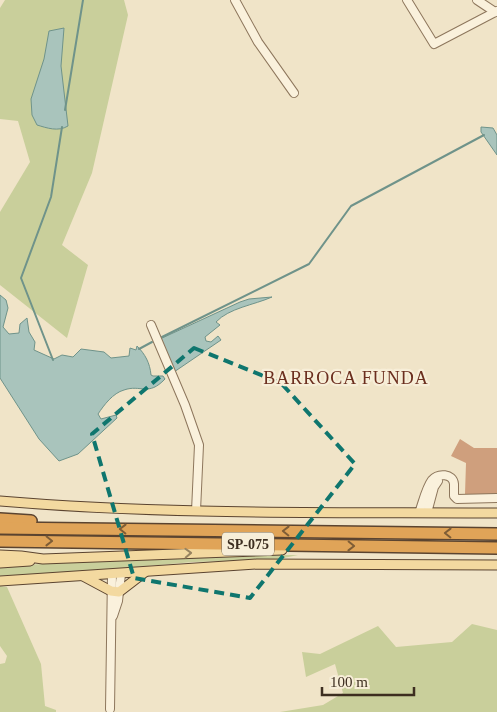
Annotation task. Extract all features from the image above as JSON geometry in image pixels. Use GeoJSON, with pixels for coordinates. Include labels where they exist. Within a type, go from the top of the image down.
{"type":"FeatureCollection","features":[{"type":"Feature","properties":{"kind":"highway"},"geometry":{"type":"LineString","coordinates":[[0,519],[55,523],[85,528]]}},
{"type":"Feature","properties":{"kind":"highway","name":"SP-075"},"geometry":{"type":"LineString","coordinates":[[0,528],[497,534]]}},
{"type":"Feature","properties":{"kind":"highway","name":"SP-075"},"geometry":{"type":"LineString","coordinates":[[0,541],[497,548]]}},
{"type":"Feature","properties":{"kind":"main road"},"geometry":{"type":"LineString","coordinates":[[0,501],[82,508],[196,512],[497,513]]}},
{"type":"Feature","properties":{"kind":"main road"},"geometry":{"type":"LineString","coordinates":[[0,563],[169,553],[297,550],[319,546]]}},
{"type":"Feature","properties":{"kind":"main road"},"geometry":{"type":"LineString","coordinates":[[0,555],[43,559]]}},
{"type":"Feature","properties":{"kind":"main road"},"geometry":{"type":"LineString","coordinates":[[0,580],[257,564],[497,564]]}},
{"type":"Feature","properties":{"kind":"main road"},"geometry":{"type":"LineString","coordinates":[[82,576],[115,592],[145,572]]}},
{"type":"Feature","properties":{"kind":"street"},"geometry":{"type":"LineString","coordinates":[[235,0],[258,42],[294,93]]}},
{"type":"Feature","properties":{"kind":"street"},"geometry":{"type":"LineString","coordinates":[[407,0],[434,44],[496,12]]}},
{"type":"Feature","properties":{"kind":"street"},"geometry":{"type":"LineString","coordinates":[[477,0],[496,12]]}},
{"type":"Feature","properties":{"kind":"street"},"geometry":{"type":"LineString","coordinates":[[151,325],[200,445],[196,512]]}},
{"type":"Feature","properties":{"kind":"street"},"geometry":{"type":"LineString","coordinates":[[423,513],[434,487],[437,482],[443,479],[451,481],[454,496],[457,499],[497,498]]}},
{"type":"Feature","properties":{"kind":"street"},"geometry":{"type":"LineString","coordinates":[[110,709],[112,618],[116,574]]}},
{"type":"Feature","properties":{"kind":"highlighted area"},"geometry":{"type":"Polygon","coordinates":[[[194,348],[281,383],[355,464],[250,598],[134,578],[92,434],[194,348]]]}},
{"type":"Feature","properties":{"kind":"green space"},"geometry":{"type":"Polygon","coordinates":[[[5,0],[124,0],[128,15],[92,173],[62,245],[88,265],[67,338],[0,285],[0,212],[30,162],[18,121],[0,119],[0,8],[5,0]]]}},
{"type":"Feature","properties":{"kind":"green space"},"geometry":{"type":"Polygon","coordinates":[[[231,555],[298,555],[274,560],[193,562],[79,572],[0,576],[0,566],[231,555]]]}},
{"type":"Feature","properties":{"kind":"green space"},"geometry":{"type":"Polygon","coordinates":[[[0,586],[7,587],[41,664],[45,706],[56,710],[56,712],[0,712],[0,664],[5,663],[7,656],[0,646],[0,586]]]}},
{"type":"Feature","properties":{"kind":"green space"},"geometry":{"type":"Polygon","coordinates":[[[472,624],[497,630],[497,712],[280,712],[323,705],[343,693],[335,664],[306,677],[302,652],[320,654],[378,626],[396,647],[452,642],[472,624]]]}},
{"type":"Feature","properties":{"kind":"water"},"geometry":{"type":"Polygon","coordinates":[[[64,28],[61,66],[68,126],[52,129],[37,125],[32,115],[31,99],[44,59],[49,31],[64,28]]]}},
{"type":"Feature","properties":{"kind":"water"},"geometry":{"type":"Polygon","coordinates":[[[481,127],[493,128],[497,135],[497,155],[481,132],[481,127]]]}},
{"type":"Feature","properties":{"kind":"water"},"geometry":{"type":"Polygon","coordinates":[[[0,295],[6,300],[8,308],[3,327],[9,334],[19,333],[20,324],[27,318],[29,332],[35,342],[34,350],[54,359],[62,355],[73,357],[81,349],[104,352],[111,358],[129,356],[130,348],[136,350],[137,346],[147,359],[151,375],[163,376],[165,379],[149,389],[130,389],[120,392],[113,397],[98,414],[101,419],[116,415],[117,418],[78,454],[59,461],[39,439],[0,378],[0,295]]]}},
{"type":"Feature","properties":{"kind":"water"},"geometry":{"type":"Polygon","coordinates":[[[272,297],[221,317],[216,322],[220,325],[205,337],[206,341],[211,342],[218,336],[221,340],[174,372],[160,339],[240,302],[249,299],[272,297]]]}},
{"type":"Feature","properties":{"kind":"building"},"geometry":{"type":"Polygon","coordinates":[[[460,439],[474,448],[497,448],[497,494],[465,494],[466,463],[451,456],[460,439]]]}},
{"type":"Feature","properties":{"kind":"waterway"},"geometry":{"type":"LineString","coordinates":[[65,110],[83,0]]}},
{"type":"Feature","properties":{"kind":"waterway"},"geometry":{"type":"LineString","coordinates":[[53,360],[21,278],[51,197],[62,127]]}},
{"type":"Feature","properties":{"kind":"waterway"},"geometry":{"type":"LineString","coordinates":[[162,337],[309,264],[351,206],[484,135]]}},
{"type":"Feature","properties":{"kind":"waterway"},"geometry":{"type":"LineString","coordinates":[[139,349],[152,342]]}},
{"type":"Feature","properties":{"kind":"district","name":"BARROCA FUNDA"},"geometry":{"type":"Point","coordinates":[346,378]}}]}
